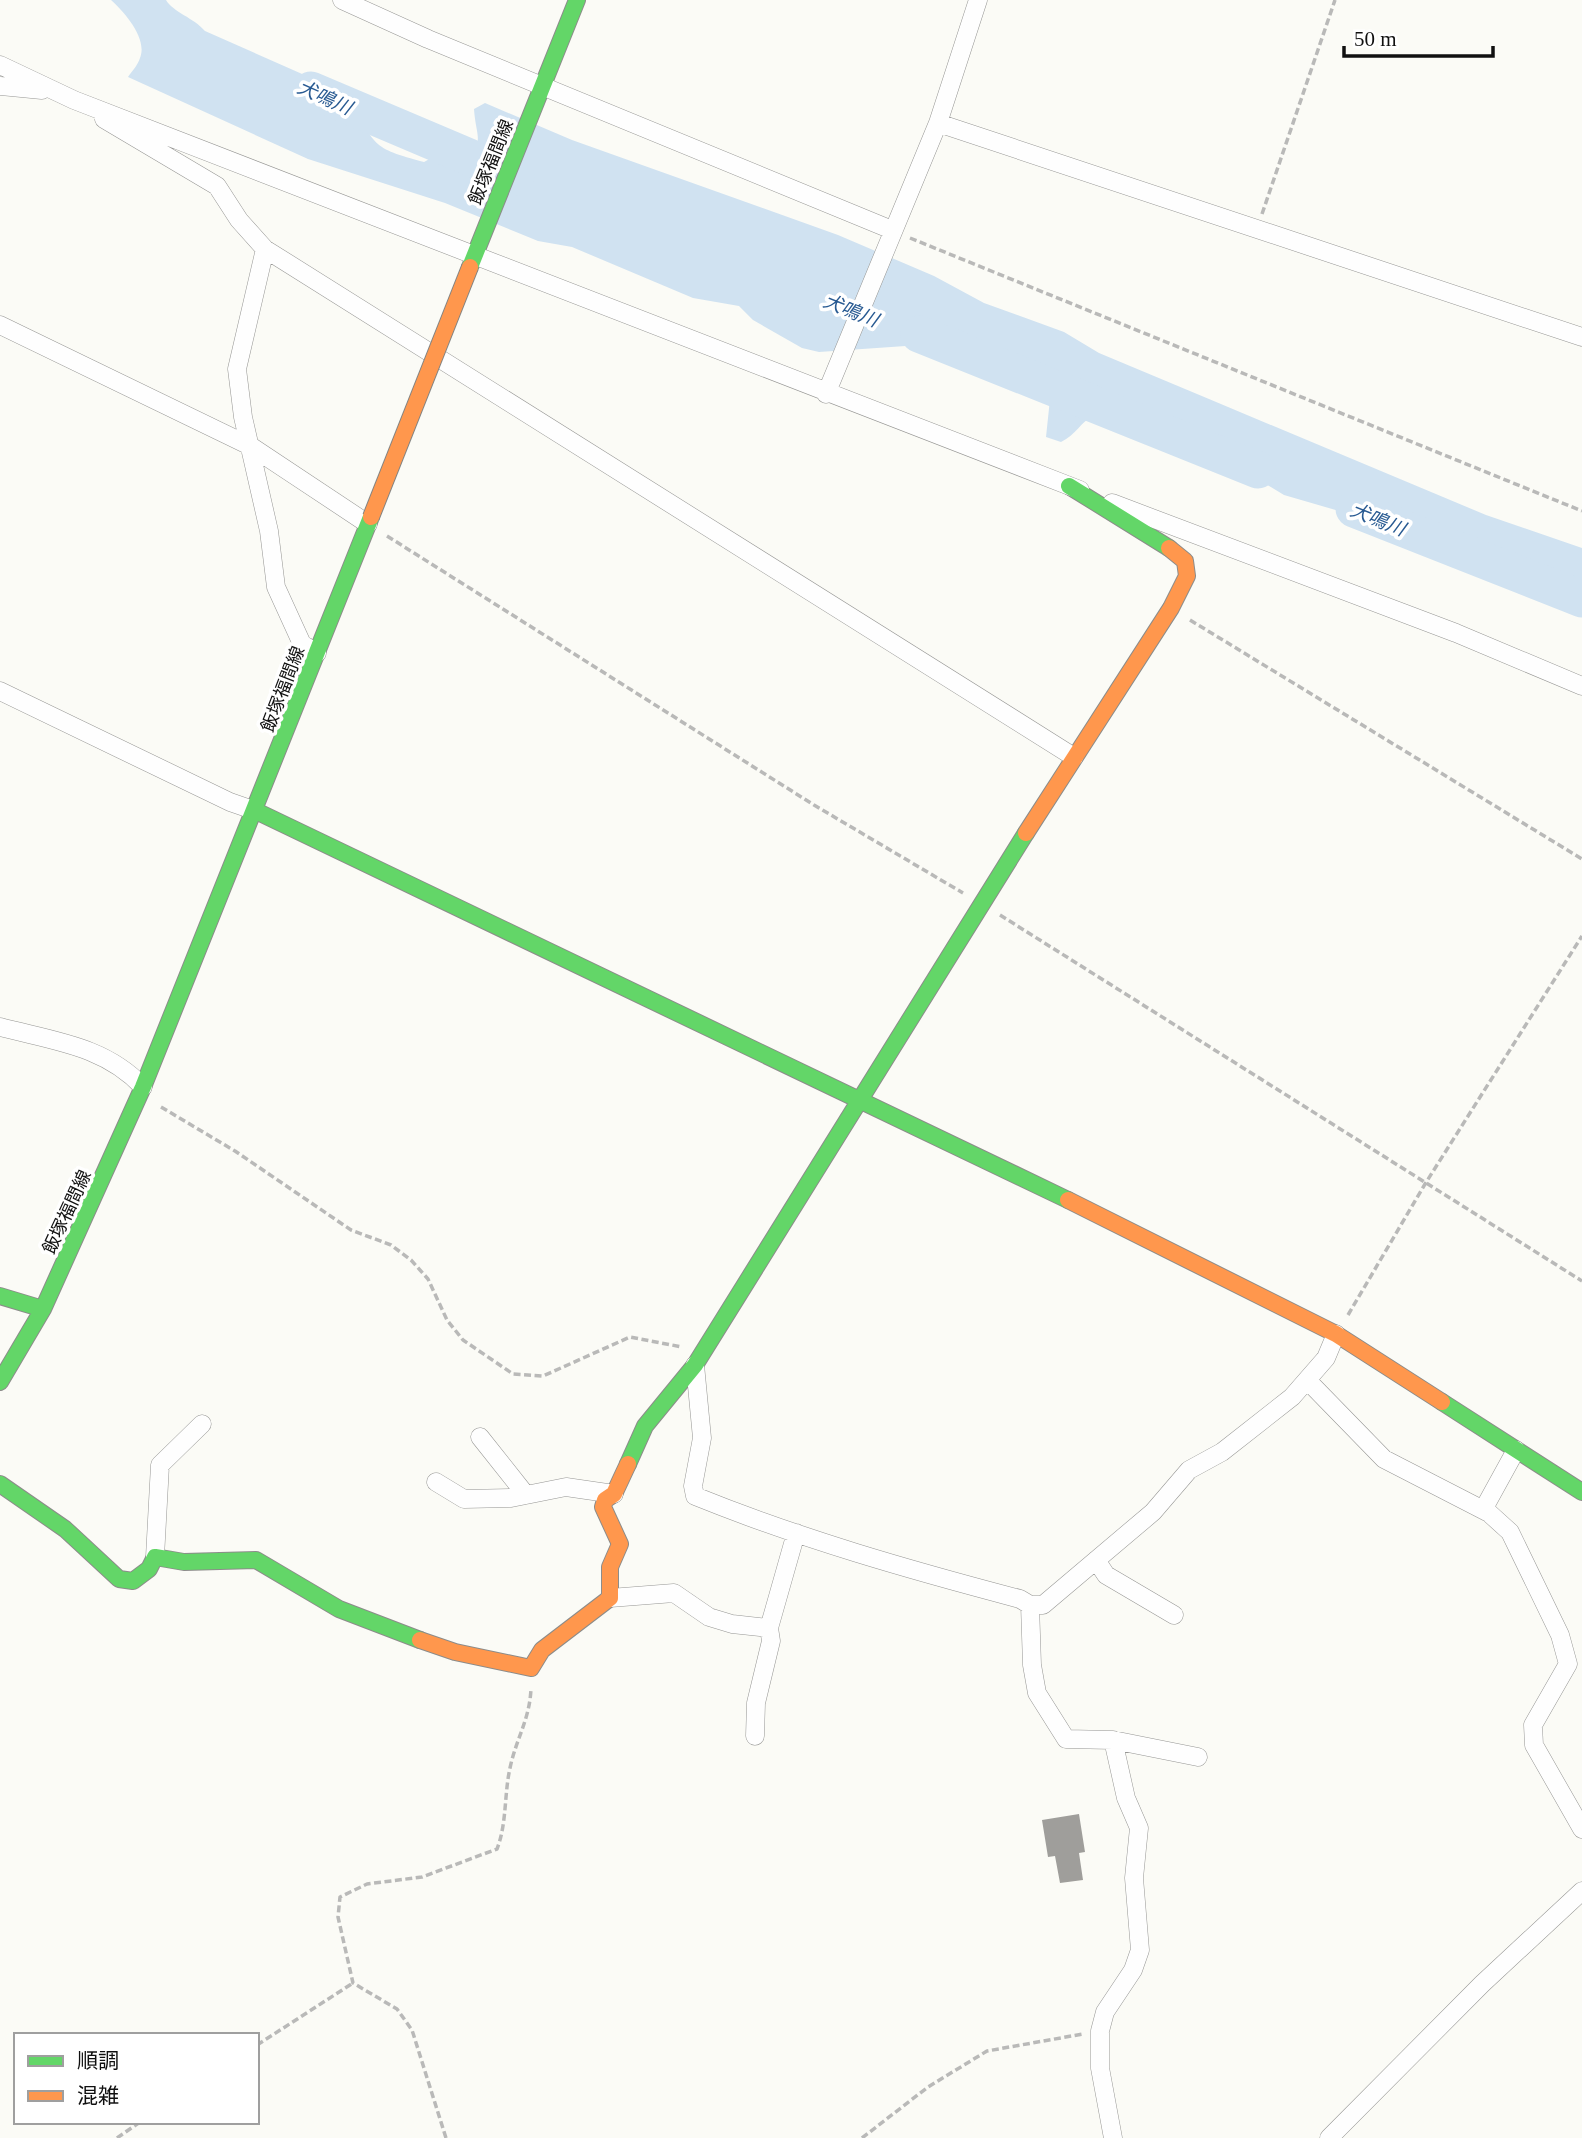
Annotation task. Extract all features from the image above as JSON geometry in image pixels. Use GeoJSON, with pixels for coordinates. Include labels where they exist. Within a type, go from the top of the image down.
{"type":"FeatureCollection","features":[{"type":"Feature","properties":{"kind":"street"},"geometry":{"type":"LineString","coordinates":[[342,0],[541,90],[892,230]]}},
{"type":"Feature","properties":{"kind":"street","name":"飯塚福間線"},"geometry":{"type":"LineString","coordinates":[[0,1382],[43,1309],[144,1087],[256,811],[473,257],[578,0]]}},
{"type":"Feature","properties":{"kind":"street"},"geometry":{"type":"LineString","coordinates":[[825,394],[937,123],[978,0]]}},
{"type":"Feature","properties":{"kind":"street"},"geometry":{"type":"LineString","coordinates":[[0,65],[74,100],[217,186],[239,220],[265,249],[1074,757]]}},
{"type":"Feature","properties":{"kind":"street"},"geometry":{"type":"LineString","coordinates":[[0,86],[40,89],[74,100],[825,394],[1456,633],[1582,686]]}},
{"type":"Feature","properties":{"kind":"street"},"geometry":{"type":"LineString","coordinates":[[937,123],[1582,337]]}},
{"type":"Feature","properties":{"kind":"street"},"geometry":{"type":"LineString","coordinates":[[265,249],[237,369],[243,417],[252,447],[269,531],[276,587],[302,644],[317,653]]}},
{"type":"Feature","properties":{"kind":"street"},"geometry":{"type":"LineString","coordinates":[[0,325],[252,447],[370,520]]}},
{"type":"Feature","properties":{"kind":"street"},"geometry":{"type":"LineString","coordinates":[[610,1598],[610,1567],[620,1544],[603,1507],[605,1500],[614,1494],[645,1426],[699,1358],[1074,757],[1171,608],[1187,576],[1185,561],[1168,547],[1069,486]]}},
{"type":"Feature","properties":{"kind":"street"},"geometry":{"type":"LineString","coordinates":[[0,691],[1213,1270],[1336,1334],[1582,1492]]}},
{"type":"Feature","properties":{"kind":"street"},"geometry":{"type":"LineString","coordinates":[[0,1027],[101,1054],[127,1069],[144,1087]]}},
{"type":"Feature","properties":{"kind":"street"},"geometry":{"type":"LineString","coordinates":[[0,1296],[43,1309]]}},
{"type":"Feature","properties":{"kind":"street"},"geometry":{"type":"LineString","coordinates":[[699,1358],[702,1438],[694,1486],[695,1496],[796,1533],[1020,1599],[1030,1605],[1043,1605],[1153,1511],[1189,1470],[1222,1452],[1292,1397],[1326,1358],[1336,1334]]}},
{"type":"Feature","properties":{"kind":"street"},"geometry":{"type":"LineString","coordinates":[[1307,1380],[1384,1459],[1483,1510],[1510,1532],[1560,1635],[1568,1664],[1533,1725],[1534,1745],[1582,1829]]}},
{"type":"Feature","properties":{"kind":"street"},"geometry":{"type":"LineString","coordinates":[[0,1484],[65,1529],[118,1579],[133,1581],[149,1569],[155,1557],[154,1530],[160,1465],[202,1424]]}},
{"type":"Feature","properties":{"kind":"street"},"geometry":{"type":"LineString","coordinates":[[480,1437],[526,1495]]}},
{"type":"Feature","properties":{"kind":"street"},"geometry":{"type":"LineString","coordinates":[[1483,1510],[1516,1450]]}},
{"type":"Feature","properties":{"kind":"street"},"geometry":{"type":"LineString","coordinates":[[436,1482],[464,1499],[526,1495],[566,1487],[614,1494]]}},
{"type":"Feature","properties":{"kind":"street"},"geometry":{"type":"LineString","coordinates":[[755,1736],[756,1703],[771,1641],[769,1628],[796,1533]]}},
{"type":"Feature","properties":{"kind":"street"},"geometry":{"type":"LineString","coordinates":[[155,1557],[184,1562],[256,1560],[340,1609],[404,1635],[455,1652],[531,1668],[542,1650],[610,1598]]}},
{"type":"Feature","properties":{"kind":"street"},"geometry":{"type":"LineString","coordinates":[[1096,1560],[1106,1574],[1174,1615]]}},
{"type":"Feature","properties":{"kind":"street"},"geometry":{"type":"LineString","coordinates":[[610,1598],[617,1600],[674,1593],[709,1617],[732,1624],[769,1628]]}},
{"type":"Feature","properties":{"kind":"street"},"geometry":{"type":"LineString","coordinates":[[1030,1605],[1032,1665],[1037,1693],[1066,1739],[1113,1740],[1198,1757]]}},
{"type":"Feature","properties":{"kind":"street"},"geometry":{"type":"LineString","coordinates":[[1113,1740],[1126,1798],[1139,1828],[1134,1878],[1140,1950],[1133,1970],[1105,2012],[1100,2031],[1100,2068],[1113,2138]]}},
{"type":"Feature","properties":{"kind":"street"},"geometry":{"type":"LineString","coordinates":[[1329,2138],[1482,1984],[1582,1891]]}},
{"type":"Feature","properties":{"kind":"path"},"geometry":{"type":"LineString","coordinates":[[1257,229],[1335,0]]}},
{"type":"Feature","properties":{"kind":"path"},"geometry":{"type":"LineString","coordinates":[[892,230],[1582,511]]}},
{"type":"Feature","properties":{"kind":"path"},"geometry":{"type":"LineString","coordinates":[[370,520],[814,806],[983,905],[1582,1281]]}},
{"type":"Feature","properties":{"kind":"path"},"geometry":{"type":"LineString","coordinates":[[1171,608],[1582,859]]}},
{"type":"Feature","properties":{"kind":"path"},"geometry":{"type":"LineString","coordinates":[[1336,1334],[1424,1184],[1582,936]]}},
{"type":"Feature","properties":{"kind":"path"},"geometry":{"type":"LineString","coordinates":[[144,1087],[152,1102],[235,1151],[351,1230],[391,1245],[411,1260],[428,1279],[447,1320],[463,1340],[513,1374],[543,1376],[630,1337],[699,1358]]}},
{"type":"Feature","properties":{"kind":"path"},"geometry":{"type":"LineString","coordinates":[[446,2138],[412,2031],[397,2009],[353,1983],[338,1917],[340,1897],[367,1884],[422,1877],[497,1849],[504,1831],[510,1766],[530,1710],[531,1668]]}},
{"type":"Feature","properties":{"kind":"path"},"geometry":{"type":"LineString","coordinates":[[259,2044],[353,1983]]}},
{"type":"Feature","properties":{"kind":"path"},"geometry":{"type":"LineString","coordinates":[[862,2138],[928,2087],[988,2051],[1100,2031]]}},
{"type":"Feature","properties":{"kind":"path"},"geometry":{"type":"LineString","coordinates":[[117,2138],[137,2124]]}},
{"type":"Feature","properties":{"kind":"water"},"geometry":{"type":"Polygon","coordinates":[[[111,0],[166,0],[205,31],[352,96],[370,135],[394,153],[424,162],[435,156],[463,165],[475,150],[478,139],[474,109],[485,103],[572,140],[838,235],[934,276],[984,303],[1064,332],[1099,353],[1486,515],[1582,548],[1582,596],[1480,552],[1284,495],[1194,441],[1095,415],[1061,442],[1046,437],[1050,399],[1046,391],[1033,377],[1004,360],[920,345],[819,352],[802,348],[753,320],[739,306],[693,298],[572,247],[538,241],[445,203],[308,159],[128,77],[139,61],[141,42],[128,18],[111,0]]]}},
{"type":"Feature","properties":{"kind":"building"},"geometry":{"type":"Polygon","coordinates":[[[1079,1814],[1085,1852],[1079,1853],[1083,1880],[1060,1883],[1055,1856],[1048,1857],[1042,1820],[1079,1814]]]}},
{"type":"Feature","properties":{"kind":"waterway","name":"犬鳴川"},"geometry":{"type":"LineString","coordinates":[[311,90],[516,177]]}},
{"type":"Feature","properties":{"kind":"waterway","name":"犬鳴川"},"geometry":{"type":"LineString","coordinates":[[919,334],[1258,470]]}},
{"type":"Feature","properties":{"kind":"waterway","name":"犬鳴川"},"geometry":{"type":"LineString","coordinates":[[1354,509],[1582,599]]}},
{"type":"Feature","properties":{"kind":"traffic: fast"},"geometry":{"type":"LineString","coordinates":[[470,267],[577,0]]}},
{"type":"Feature","properties":{"kind":"traffic: fast"},"geometry":{"type":"LineString","coordinates":[[1069,486],[1169,548]]}},
{"type":"Feature","properties":{"kind":"traffic: fast"},"geometry":{"type":"LineString","coordinates":[[0,1382],[43,1309],[143,1087],[371,517]]}},
{"type":"Feature","properties":{"kind":"traffic: fast"},"geometry":{"type":"LineString","coordinates":[[256,811],[1068,1200]]}},
{"type":"Feature","properties":{"kind":"traffic: fast"},"geometry":{"type":"LineString","coordinates":[[628,1464],[645,1426],[695,1365],[1026,833]]}},
{"type":"Feature","properties":{"kind":"traffic: fast"},"geometry":{"type":"LineString","coordinates":[[0,1296],[43,1309]]}},
{"type":"Feature","properties":{"kind":"traffic: fast"},"geometry":{"type":"LineString","coordinates":[[1442,1402],[1582,1492]]}},
{"type":"Feature","properties":{"kind":"traffic: fast"},"geometry":{"type":"LineString","coordinates":[[0,1484],[65,1529],[119,1579],[133,1581],[149,1569],[155,1557],[184,1562],[256,1560],[339,1609],[420,1640]]}},
{"type":"Feature","properties":{"kind":"traffic: slow"},"geometry":{"type":"LineString","coordinates":[[371,517],[470,267]]}},
{"type":"Feature","properties":{"kind":"traffic: slow"},"geometry":{"type":"LineString","coordinates":[[1026,833],[1171,608],[1187,576],[1185,561],[1169,548]]}},
{"type":"Feature","properties":{"kind":"traffic: slow"},"geometry":{"type":"LineString","coordinates":[[1068,1200],[1336,1334],[1442,1402]]}},
{"type":"Feature","properties":{"kind":"traffic: slow"},"geometry":{"type":"LineString","coordinates":[[420,1640],[455,1652],[531,1668],[542,1650],[610,1598],[610,1567],[620,1544],[603,1507],[605,1500],[614,1494],[628,1464]]}}]}
